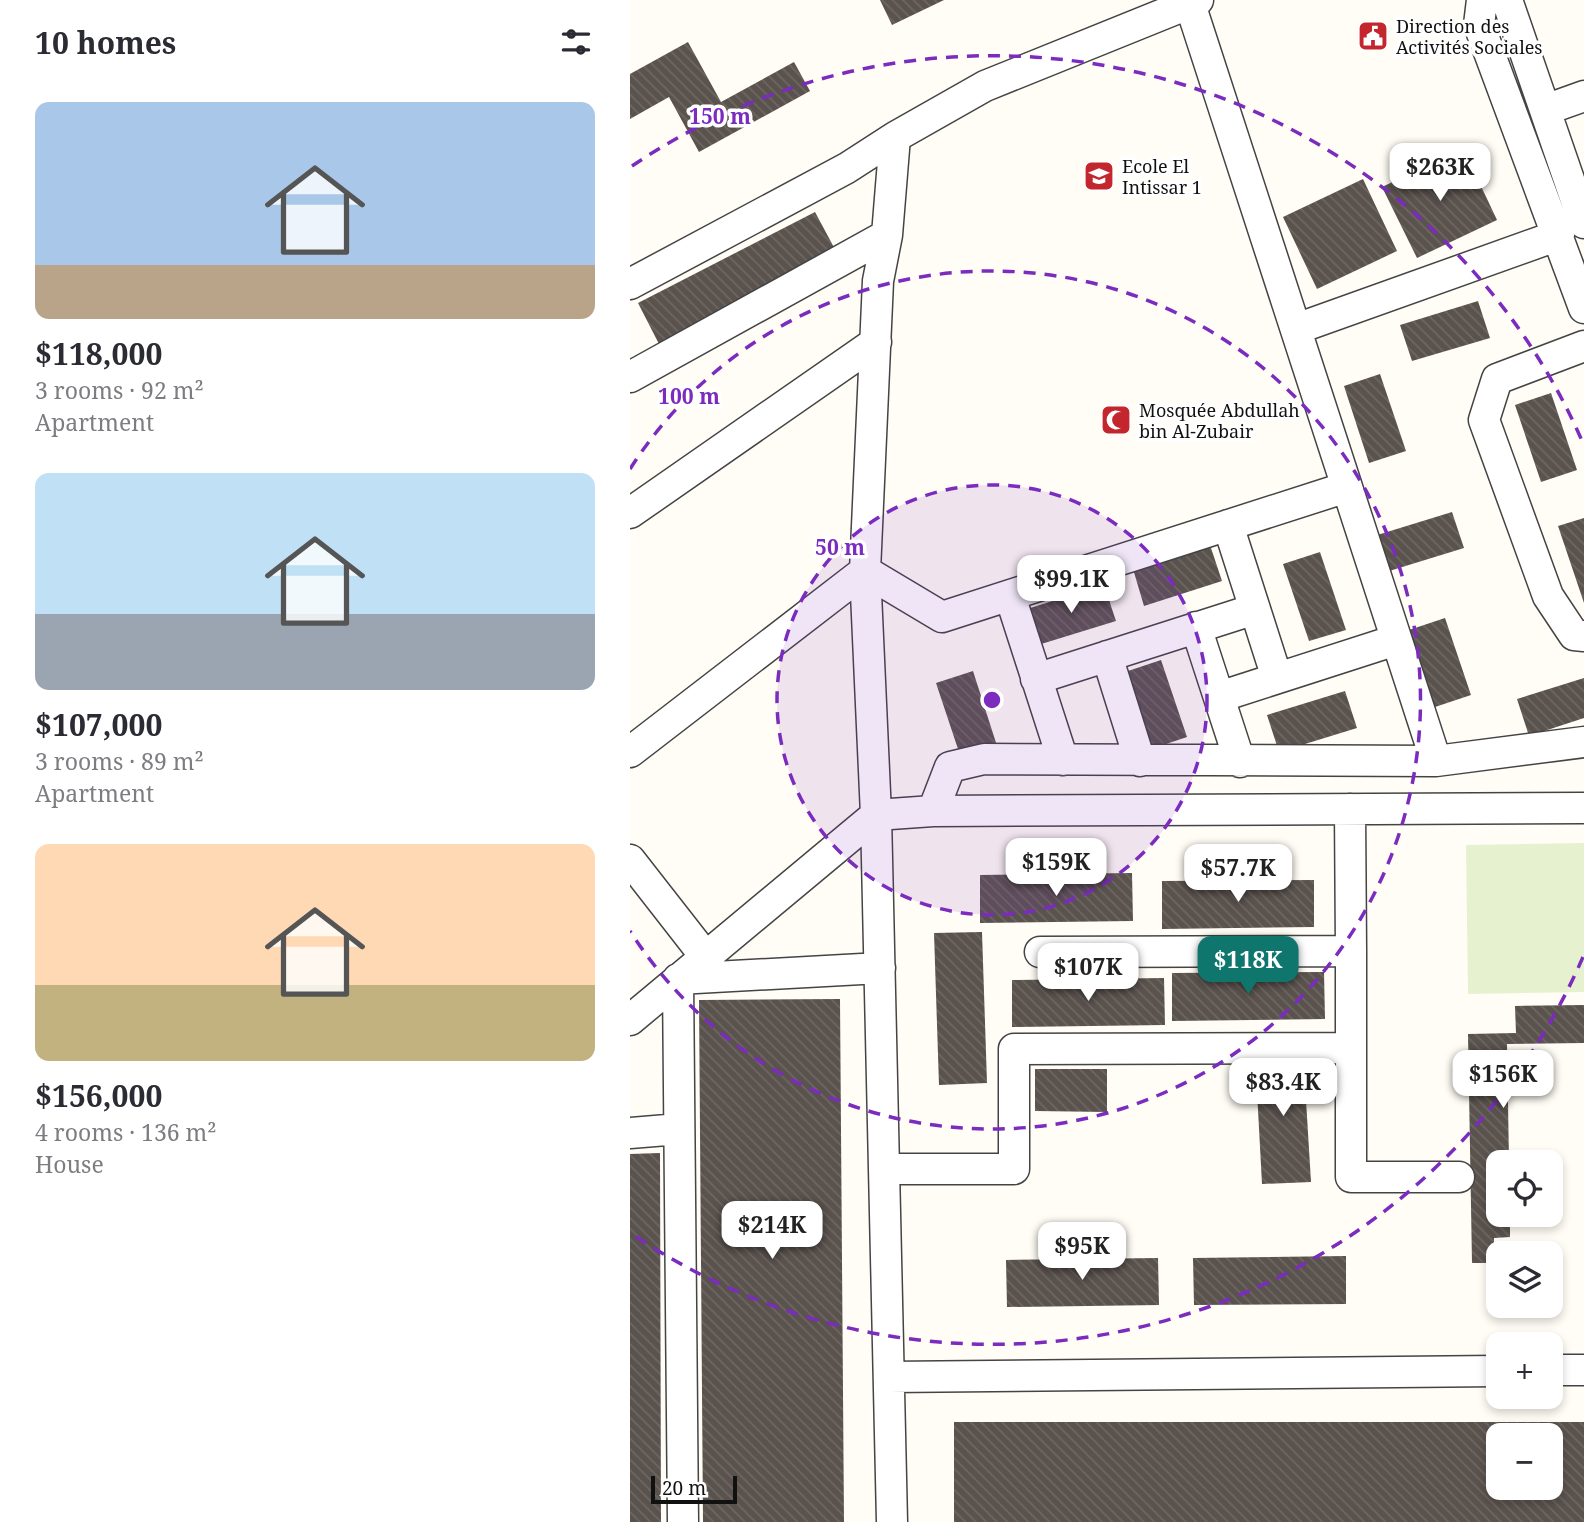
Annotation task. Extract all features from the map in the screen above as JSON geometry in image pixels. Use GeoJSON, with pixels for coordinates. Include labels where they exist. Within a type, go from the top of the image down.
{"type":"FeatureCollection","features":[{"type":"Feature","properties":{"kind":"street"},"geometry":{"type":"LineString","coordinates":[[1482,0],[1479,24],[1572,229]]}},
{"type":"Feature","properties":{"kind":"street"},"geometry":{"type":"LineString","coordinates":[[1507,0],[1545,110],[1572,229],[1584,308]]}},
{"type":"Feature","properties":{"kind":"street"},"geometry":{"type":"LineString","coordinates":[[630,284],[847,168],[895,137],[985,86],[1194,2],[1296,329],[1436,761]]}},
{"type":"Feature","properties":{"kind":"street"},"geometry":{"type":"LineString","coordinates":[[1545,110],[1584,96]]}},
{"type":"Feature","properties":{"kind":"street"},"geometry":{"type":"LineString","coordinates":[[892,1522],[876,815],[865,571],[878,281],[887,235],[895,137]]}},
{"type":"Feature","properties":{"kind":"street"},"geometry":{"type":"LineString","coordinates":[[1296,329],[1572,229]]}},
{"type":"Feature","properties":{"kind":"street"},"geometry":{"type":"LineString","coordinates":[[630,377],[887,235]]}},
{"type":"Feature","properties":{"kind":"street"},"geometry":{"type":"LineString","coordinates":[[630,513],[876,342]]}},
{"type":"Feature","properties":{"kind":"street"},"geometry":{"type":"LineString","coordinates":[[1584,346],[1497,379],[1484,420],[1548,596],[1574,635],[1584,636]]}},
{"type":"Feature","properties":{"kind":"street"},"geometry":{"type":"LineString","coordinates":[[865,571],[942,617],[1347,487]]}},
{"type":"Feature","properties":{"kind":"street"},"geometry":{"type":"LineString","coordinates":[[1228,525],[1277,678]]}},
{"type":"Feature","properties":{"kind":"street"},"geometry":{"type":"LineString","coordinates":[[630,752],[865,571]]}},
{"type":"Feature","properties":{"kind":"street"},"geometry":{"type":"LineString","coordinates":[[1010,596],[1063,760]]}},
{"type":"Feature","properties":{"kind":"street"},"geometry":{"type":"LineString","coordinates":[[1036,679],[1255,608]]}},
{"type":"Feature","properties":{"kind":"street"},"geometry":{"type":"LineString","coordinates":[[1196,627],[1240,762]]}},
{"type":"Feature","properties":{"kind":"street"},"geometry":{"type":"LineString","coordinates":[[1219,697],[1396,639]]}},
{"type":"Feature","properties":{"kind":"street"},"geometry":{"type":"LineString","coordinates":[[1107,656],[1140,761]]}},
{"type":"Feature","properties":{"kind":"street"},"geometry":{"type":"LineString","coordinates":[[933,811],[950,767],[984,759],[1436,761],[1584,742]]}},
{"type":"Feature","properties":{"kind":"street"},"geometry":{"type":"LineString","coordinates":[[630,1020],[876,815],[933,811],[1584,808]]}},
{"type":"Feature","properties":{"kind":"street"},"geometry":{"type":"LineString","coordinates":[[1350,809],[1351,1177],[1459,1177]]}},
{"type":"Feature","properties":{"kind":"street"},"geometry":{"type":"LineString","coordinates":[[630,860],[705,956]]}},
{"type":"Feature","properties":{"kind":"street"},"geometry":{"type":"LineString","coordinates":[[1040,951],[1351,951]]}},
{"type":"Feature","properties":{"kind":"street"},"geometry":{"type":"LineString","coordinates":[[678,979],[880,968]]}},
{"type":"Feature","properties":{"kind":"street"},"geometry":{"type":"LineString","coordinates":[[678,979],[683,1522]]}},
{"type":"Feature","properties":{"kind":"street"},"geometry":{"type":"LineString","coordinates":[[885,1169],[1014,1169],[1014,1049],[1351,1048]]}},
{"type":"Feature","properties":{"kind":"street"},"geometry":{"type":"LineString","coordinates":[[630,1133],[680,1129]]}},
{"type":"Feature","properties":{"kind":"street"},"geometry":{"type":"LineString","coordinates":[[889,1377],[1486,1370]]}},
{"type":"Feature","properties":{"kind":"street"},"geometry":{"type":"LineString","coordinates":[[1563,1370],[1584,1370]]}},
{"type":"Feature","properties":{"kind":"green space"},"geometry":{"type":"Polygon","coordinates":[[[1584,843],[1584,992],[1468,994],[1466,845],[1584,843]]]}},
{"type":"Feature","properties":{"kind":"building"},"geometry":{"type":"Polygon","coordinates":[[[880,0],[944,0],[892,25],[880,0]]]}},
{"type":"Feature","properties":{"kind":"building"},"geometry":{"type":"Polygon","coordinates":[[[688,42],[721,102],[794,62],[810,91],[699,152],[669,97],[630,119],[630,74],[688,42]]]}},
{"type":"Feature","properties":{"kind":"building"},"geometry":{"type":"Polygon","coordinates":[[[1463,148],[1497,220],[1417,258],[1382,187],[1463,148]]]}},
{"type":"Feature","properties":{"kind":"building"},"geometry":{"type":"Polygon","coordinates":[[[1363,179],[1397,251],[1317,289],[1283,217],[1363,179]]]}},
{"type":"Feature","properties":{"kind":"building"},"geometry":{"type":"Polygon","coordinates":[[[815,212],[837,253],[659,344],[638,303],[815,212]]]}},
{"type":"Feature","properties":{"kind":"building"},"geometry":{"type":"Polygon","coordinates":[[[1478,301],[1490,338],[1412,361],[1400,325],[1478,301]]]}},
{"type":"Feature","properties":{"kind":"building"},"geometry":{"type":"Polygon","coordinates":[[[1380,374],[1406,451],[1369,463],[1344,386],[1380,374]]]}},
{"type":"Feature","properties":{"kind":"building"},"geometry":{"type":"Polygon","coordinates":[[[1551,393],[1577,470],[1541,482],[1515,405],[1551,393]]]}},
{"type":"Feature","properties":{"kind":"building"},"geometry":{"type":"Polygon","coordinates":[[[1452,512],[1464,548],[1386,572],[1374,536],[1452,512]]]}},
{"type":"Feature","properties":{"kind":"building"},"geometry":{"type":"Polygon","coordinates":[[[1584,518],[1584,603],[1558,526],[1584,518]]]}},
{"type":"Feature","properties":{"kind":"building"},"geometry":{"type":"Polygon","coordinates":[[[1210,545],[1222,581],[1144,606],[1133,569],[1210,545]]]}},
{"type":"Feature","properties":{"kind":"building"},"geometry":{"type":"Polygon","coordinates":[[[1320,552],[1346,630],[1309,641],[1283,564],[1320,552]]]}},
{"type":"Feature","properties":{"kind":"building"},"geometry":{"type":"Polygon","coordinates":[[[1104,585],[1116,621],[1038,645],[1027,609],[1104,585]]]}},
{"type":"Feature","properties":{"kind":"building"},"geometry":{"type":"Polygon","coordinates":[[[1445,618],[1471,695],[1435,707],[1409,630],[1445,618]]]}},
{"type":"Feature","properties":{"kind":"building"},"geometry":{"type":"Polygon","coordinates":[[[1161,660],[1187,737],[1151,749],[1125,672],[1161,660]]]}},
{"type":"Feature","properties":{"kind":"building"},"geometry":{"type":"Polygon","coordinates":[[[973,671],[998,749],[962,761],[936,683],[973,671]]]}},
{"type":"Feature","properties":{"kind":"building"},"geometry":{"type":"Polygon","coordinates":[[[1584,678],[1584,718],[1529,736],[1517,699],[1584,678]]]}},
{"type":"Feature","properties":{"kind":"building"},"geometry":{"type":"Polygon","coordinates":[[[1345,691],[1357,728],[1279,752],[1267,715],[1345,691]]]}},
{"type":"Feature","properties":{"kind":"building"},"geometry":{"type":"Polygon","coordinates":[[[1132,873],[1133,921],[980,923],[980,875],[1132,873]]]}},
{"type":"Feature","properties":{"kind":"building"},"geometry":{"type":"Polygon","coordinates":[[[1314,880],[1314,927],[1162,929],[1162,881],[1314,880]]]}},
{"type":"Feature","properties":{"kind":"building"},"geometry":{"type":"Polygon","coordinates":[[[982,932],[987,1083],[939,1085],[934,933],[982,932]]]}},
{"type":"Feature","properties":{"kind":"building"},"geometry":{"type":"Polygon","coordinates":[[[1324,972],[1325,1019],[1172,1021],[1172,973],[1324,972]]]}},
{"type":"Feature","properties":{"kind":"building"},"geometry":{"type":"Polygon","coordinates":[[[1164,978],[1165,1025],[1012,1027],[1012,980],[1164,978]]]}},
{"type":"Feature","properties":{"kind":"building"},"geometry":{"type":"Polygon","coordinates":[[[840,999],[844,1522],[703,1522],[699,1000],[840,999]]]}},
{"type":"Feature","properties":{"kind":"building"},"geometry":{"type":"Polygon","coordinates":[[[1584,1005],[1584,1043],[1507,1044],[1509,1150],[1486,1150],[1486,1227],[1510,1227],[1510,1237],[1486,1241],[1486,1263],[1472,1263],[1468,1034],[1516,1033],[1515,1006],[1584,1005]]]}},
{"type":"Feature","properties":{"kind":"building"},"geometry":{"type":"Polygon","coordinates":[[[1303,1051],[1311,1182],[1262,1184],[1255,1054],[1303,1051]]]}},
{"type":"Feature","properties":{"kind":"building"},"geometry":{"type":"Polygon","coordinates":[[[1035,1069],[1107,1069],[1107,1112],[1035,1111],[1035,1069]]]}},
{"type":"Feature","properties":{"kind":"building"},"geometry":{"type":"Polygon","coordinates":[[[660,1153],[661,1522],[630,1522],[630,1154],[660,1153]]]}},
{"type":"Feature","properties":{"kind":"building"},"geometry":{"type":"Polygon","coordinates":[[[1346,1256],[1346,1304],[1194,1305],[1193,1258],[1346,1256]]]}},
{"type":"Feature","properties":{"kind":"building"},"geometry":{"type":"Polygon","coordinates":[[[1158,1258],[1159,1305],[1007,1307],[1006,1260],[1158,1258]]]}},
{"type":"Feature","properties":{"kind":"building"},"geometry":{"type":"Polygon","coordinates":[[[954,1422],[1584,1422],[1584,1522],[954,1522],[954,1422]]]}},
{"type":"Feature","properties":{"kind":"place","name":"Direction des Activités Sociales"},"geometry":{"type":"Point","coordinates":[1373,36]}},
{"type":"Feature","properties":{"kind":"place","name":"Ecole El Intissar 1"},"geometry":{"type":"Point","coordinates":[1099,176]}},
{"type":"Feature","properties":{"kind":"place","name":"Mosquée Abdullah bin Al-Zubair"},"geometry":{"type":"Point","coordinates":[1116,420]}}]}
